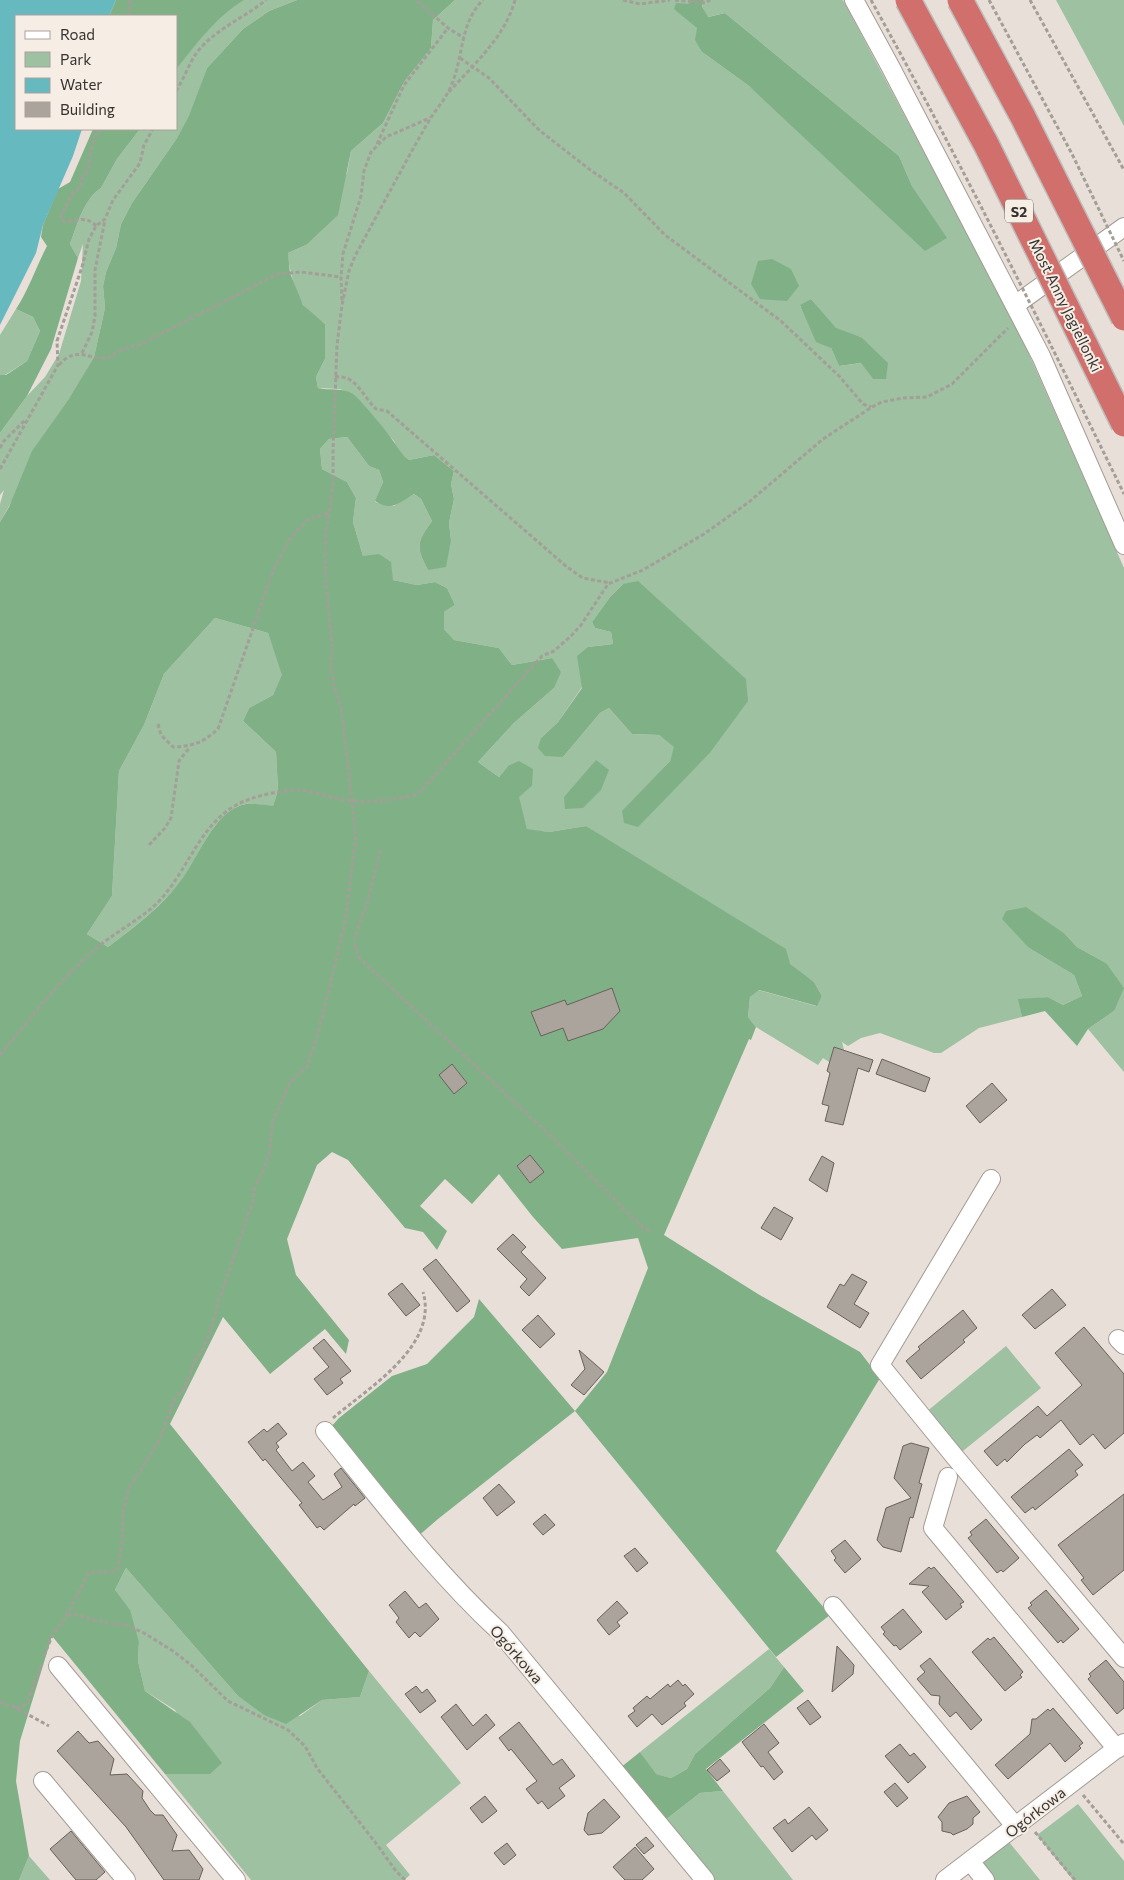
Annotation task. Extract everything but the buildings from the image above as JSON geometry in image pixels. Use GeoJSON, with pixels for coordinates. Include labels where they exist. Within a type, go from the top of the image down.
{"type":"FeatureCollection","features":[{"type":"Feature","properties":{"kind":"highway","name":"Most Anny Jagiellonki"},"geometry":{"type":"LineString","coordinates":[[908,0],[986,144],[1124,424]]}},
{"type":"Feature","properties":{"kind":"highway"},"geometry":{"type":"LineString","coordinates":[[960,0],[1027,125],[1124,318]]}},
{"type":"Feature","properties":{"kind":"street"},"geometry":{"type":"LineString","coordinates":[[854,0],[1041,356],[1124,545]]}},
{"type":"Feature","properties":{"kind":"street"},"geometry":{"type":"LineString","coordinates":[[1018,311],[1124,227]]}},
{"type":"Feature","properties":{"kind":"street"},"geometry":{"type":"LineString","coordinates":[[991,1179],[880,1365],[1124,1658]]}},
{"type":"Feature","properties":{"kind":"street","name":"Ogórkowa"},"geometry":{"type":"LineString","coordinates":[[325,1431],[407,1532],[467,1601],[500,1632],[705,1880]]}},
{"type":"Feature","properties":{"kind":"street"},"geometry":{"type":"LineString","coordinates":[[948,1477],[933,1528],[1120,1746]]}},
{"type":"Feature","properties":{"kind":"street"},"geometry":{"type":"LineString","coordinates":[[833,1606],[1021,1823]]}},
{"type":"Feature","properties":{"kind":"street"},"geometry":{"type":"LineString","coordinates":[[58,1666],[236,1880]]}},
{"type":"Feature","properties":{"kind":"street","name":"Ogórkowa"},"geometry":{"type":"LineString","coordinates":[[945,1880],[1120,1746]]}},
{"type":"Feature","properties":{"kind":"street"},"geometry":{"type":"LineString","coordinates":[[43,1781],[126,1880]]}},
{"type":"Feature","properties":{"kind":"street"},"geometry":{"type":"LineString","coordinates":[[970,1861],[985,1880]]}},
{"type":"Feature","properties":{"kind":"path"},"geometry":{"type":"LineString","coordinates":[[130,0],[130,15]]}},
{"type":"Feature","properties":{"kind":"path"},"geometry":{"type":"LineString","coordinates":[[178,87],[197,52],[222,29],[248,14],[266,0]]}},
{"type":"Feature","properties":{"kind":"path"},"geometry":{"type":"LineString","coordinates":[[448,94],[460,58],[468,21],[475,8],[483,0]]}},
{"type":"Feature","properties":{"kind":"path"},"geometry":{"type":"LineString","coordinates":[[16,1708],[23,1706],[27,1702],[52,1636],[67,1615],[89,1572],[114,1572],[118,1568],[123,1534],[123,1511],[130,1488],[160,1439],[174,1400],[184,1389],[195,1360],[206,1342],[253,1201],[254,1189],[269,1155],[273,1121],[290,1082],[307,1067],[319,1030],[345,923],[356,836],[341,708],[331,669],[332,644],[325,573],[326,533],[333,486],[335,377],[342,305],[349,270],[355,256],[431,117],[448,94],[500,34],[515,0]]}},
{"type":"Feature","properties":{"kind":"path"},"geometry":{"type":"LineString","coordinates":[[623,0],[640,4],[670,0]]}},
{"type":"Feature","properties":{"kind":"path"},"geometry":{"type":"LineString","coordinates":[[675,0],[705,3],[710,0]]}},
{"type":"Feature","properties":{"kind":"path"},"geometry":{"type":"LineString","coordinates":[[871,0],[922,90],[1035,310],[1124,494]]}},
{"type":"Feature","properties":{"kind":"path"},"geometry":{"type":"LineString","coordinates":[[989,0],[1072,154],[1124,261]]}},
{"type":"Feature","properties":{"kind":"path"},"geometry":{"type":"LineString","coordinates":[[1030,0],[1124,170]]}},
{"type":"Feature","properties":{"kind":"path"},"geometry":{"type":"LineString","coordinates":[[417,1],[448,28],[464,38]]}},
{"type":"Feature","properties":{"kind":"path"},"geometry":{"type":"LineString","coordinates":[[377,145],[404,85],[448,28]]}},
{"type":"Feature","properties":{"kind":"path"},"geometry":{"type":"LineString","coordinates":[[460,58],[488,78],[538,130],[624,193],[665,235],[781,321],[840,377],[862,404],[872,407]]}},
{"type":"Feature","properties":{"kind":"path"},"geometry":{"type":"LineString","coordinates":[[342,305],[341,277],[343,254],[361,196],[364,171],[371,152],[386,137],[431,117]]}},
{"type":"Feature","properties":{"kind":"path"},"geometry":{"type":"LineString","coordinates":[[96,226],[84,219],[63,222],[61,216],[73,193],[80,188],[83,175],[88,171],[95,136],[101,130]]}},
{"type":"Feature","properties":{"kind":"path"},"geometry":{"type":"LineString","coordinates":[[82,353],[92,332],[95,316],[95,270],[105,218],[113,200],[140,163],[144,146],[152,130]]}},
{"type":"Feature","properties":{"kind":"path"},"geometry":{"type":"LineString","coordinates":[[58,366],[57,341],[82,267],[89,239],[96,226],[105,218]]}},
{"type":"Feature","properties":{"kind":"path"},"geometry":{"type":"LineString","coordinates":[[0,469],[58,366],[64,359],[82,353],[100,358],[110,357],[122,350],[152,339],[278,274],[301,272],[341,277]]}},
{"type":"Feature","properties":{"kind":"path"},"geometry":{"type":"LineString","coordinates":[[0,1055],[76,967],[99,946],[154,906],[179,876],[202,837],[222,813],[234,805],[252,798],[299,790],[352,801],[400,798],[418,794],[530,668],[542,656],[554,651],[571,636],[581,625],[610,583],[643,570],[704,534],[749,502],[822,439],[872,407],[882,402],[903,398],[927,397],[952,384],[996,339],[1018,311]]}},
{"type":"Feature","properties":{"kind":"path"},"geometry":{"type":"LineString","coordinates":[[335,377],[343,376],[350,379],[366,395],[376,409],[387,410],[583,578],[610,583]]}},
{"type":"Feature","properties":{"kind":"path"},"geometry":{"type":"LineString","coordinates":[[0,448],[4,441],[29,417]]}},
{"type":"Feature","properties":{"kind":"path"},"geometry":{"type":"LineString","coordinates":[[158,724],[161,735],[173,747],[190,747],[206,740],[218,729],[274,568],[290,539],[307,520],[329,513]]}},
{"type":"Feature","properties":{"kind":"path"},"geometry":{"type":"LineString","coordinates":[[149,845],[165,828],[171,818],[179,761],[190,747]]}},
{"type":"Feature","properties":{"kind":"path"},"geometry":{"type":"LineString","coordinates":[[380,850],[366,905],[356,931],[354,949],[358,957],[555,1140],[642,1227],[652,1232]]}},
{"type":"Feature","properties":{"kind":"path"},"geometry":{"type":"LineString","coordinates":[[325,1431],[333,1418],[377,1382],[410,1351],[416,1341],[426,1310],[423,1292]]}},
{"type":"Feature","properties":{"kind":"path"},"geometry":{"type":"LineString","coordinates":[[67,1615],[126,1625],[144,1633],[191,1665],[228,1701],[288,1730],[304,1746],[317,1768],[396,1871],[405,1880]]}},
{"type":"Feature","properties":{"kind":"path"},"geometry":{"type":"LineString","coordinates":[[0,1702],[16,1708],[49,1726]]}},
{"type":"Feature","properties":{"kind":"path"},"geometry":{"type":"LineString","coordinates":[[1077,1788],[1124,1844]]}},
{"type":"Feature","properties":{"kind":"path"},"geometry":{"type":"LineString","coordinates":[[1021,1823],[1075,1880]]}},
{"type":"Feature","properties":{"kind":"green space"},"geometry":{"type":"Polygon","coordinates":[[[116,0],[244,0],[216,23],[178,67],[178,15],[109,15],[116,0]]]}},
{"type":"Feature","properties":{"kind":"green space"},"geometry":{"type":"Polygon","coordinates":[[[227,0],[297,0],[269,11],[243,29],[207,68],[190,116],[132,203],[121,224],[116,248],[106,272],[103,286],[105,308],[94,357],[0,522],[0,504],[4,490],[0,495],[0,433],[27,396],[45,377],[59,354],[81,281],[83,244],[78,258],[70,244],[81,214],[90,199],[101,188],[117,159],[139,130],[178,130],[178,67],[227,0]]]}},
{"type":"Feature","properties":{"kind":"green space"},"geometry":{"type":"Polygon","coordinates":[[[297,0],[455,0],[433,20],[431,48],[404,82],[383,123],[351,151],[338,215],[306,245],[288,253],[290,273],[303,305],[325,324],[325,359],[316,377],[318,388],[353,394],[362,402],[402,454],[409,460],[434,455],[454,471],[451,484],[454,499],[449,523],[451,540],[446,567],[428,570],[421,556],[421,540],[432,521],[421,499],[414,494],[400,503],[391,506],[375,501],[383,482],[379,470],[369,466],[347,437],[329,439],[320,449],[322,469],[347,482],[356,498],[353,522],[363,556],[379,554],[391,562],[393,580],[417,585],[435,582],[447,588],[455,605],[444,612],[444,629],[454,640],[499,648],[512,665],[552,658],[561,672],[554,688],[514,723],[478,762],[499,777],[508,766],[519,761],[533,769],[532,786],[519,797],[527,829],[549,832],[586,826],[786,949],[790,964],[814,982],[822,996],[817,1006],[759,990],[750,997],[748,1017],[756,1027],[751,1040],[749,1039],[664,1235],[758,1294],[860,1352],[880,1378],[776,1551],[830,1615],[776,1657],[575,1411],[607,1372],[648,1268],[638,1238],[562,1249],[533,1217],[499,1174],[472,1204],[445,1179],[420,1206],[447,1231],[437,1250],[423,1232],[405,1228],[348,1160],[332,1152],[317,1165],[287,1239],[296,1275],[349,1340],[346,1354],[325,1329],[270,1374],[223,1317],[170,1424],[369,1671],[360,1697],[322,1700],[286,1724],[264,1715],[237,1695],[126,1568],[115,1590],[130,1610],[139,1642],[138,1661],[145,1691],[190,1722],[222,1763],[210,1774],[165,1774],[52,1636],[20,1741],[16,1781],[29,1856],[19,1880],[0,1880],[0,522],[9,507],[32,451],[69,399],[94,357],[105,308],[103,286],[106,272],[116,248],[121,224],[132,203],[177,138],[189,116],[207,68],[243,29],[269,11],[297,0]],[[215,618],[164,674],[144,725],[119,771],[112,896],[87,934],[108,947],[146,917],[172,892],[186,873],[215,825],[225,815],[235,808],[246,804],[273,806],[278,790],[276,752],[243,721],[249,708],[273,695],[282,675],[268,633],[215,618]],[[452,1064],[454,1093],[467,1083],[452,1064]],[[530,1156],[517,1166],[530,1183],[530,1156]]]}},
{"type":"Feature","properties":{"kind":"green space"},"geometry":{"type":"Polygon","coordinates":[[[455,0],[689,0],[702,52],[946,238],[912,186],[899,156],[725,13],[707,17],[702,5],[704,0],[843,0],[1017,327],[1124,568],[1124,1072],[1088,1029],[1114,1011],[1106,963],[1077,947],[1065,934],[1029,948],[1074,975],[1082,996],[1063,1005],[1048,997],[1019,1000],[1022,1017],[979,1028],[941,1053],[934,1053],[880,1033],[861,1038],[848,1046],[842,1042],[844,1050],[834,1047],[831,1058],[838,1060],[834,1065],[823,1058],[818,1065],[756,1027],[748,1017],[750,997],[758,990],[816,1006],[822,996],[814,982],[586,826],[549,832],[527,830],[518,797],[532,786],[508,766],[499,777],[478,762],[514,723],[554,688],[552,658],[512,665],[499,648],[454,640],[444,629],[444,612],[455,605],[447,588],[435,582],[417,585],[393,580],[363,556],[353,522],[356,498],[347,482],[322,469],[320,449],[329,439],[347,437],[369,466],[379,470],[383,482],[375,502],[394,506],[414,494],[421,499],[432,521],[423,535],[420,545],[421,556],[428,570],[451,540],[449,523],[454,499],[451,484],[454,471],[434,455],[409,460],[400,453],[394,441],[352,394],[340,389],[318,388],[316,377],[325,359],[325,324],[308,311],[301,301],[293,280],[288,253],[306,245],[347,173],[351,151],[383,123],[404,82],[431,48],[433,20],[455,0]],[[811,299],[800,306],[831,348],[839,366],[862,363],[873,379],[861,337],[836,329],[811,299]],[[623,584],[610,597],[592,622],[595,628],[611,632],[613,644],[588,647],[582,687],[558,722],[541,738],[563,757],[600,713],[609,708],[632,734],[659,735],[675,747],[670,761],[623,811],[687,776],[709,754],[623,584]]]}},
{"type":"Feature","properties":{"kind":"green space"},"geometry":{"type":"Polygon","coordinates":[[[689,0],[704,0],[702,6],[708,17],[725,13],[899,156],[912,186],[947,238],[925,251],[749,86],[702,52],[695,40],[697,28],[674,9],[676,3],[689,4],[689,0]]]}},
{"type":"Feature","properties":{"kind":"green space"},"geometry":{"type":"Polygon","coordinates":[[[1056,0],[1124,0],[1124,126],[1056,0]]]}},
{"type":"Feature","properties":{"kind":"green space"},"geometry":{"type":"Polygon","coordinates":[[[93,130],[139,130],[117,159],[101,188],[90,199],[81,214],[70,244],[78,258],[51,349],[27,396],[0,433],[0,375],[6,375],[27,361],[40,331],[33,317],[16,309],[47,246],[41,237],[43,225],[58,189],[70,182],[93,130]]]}},
{"type":"Feature","properties":{"kind":"green space"},"geometry":{"type":"Polygon","coordinates":[[[772,259],[791,269],[799,286],[787,301],[760,299],[751,284],[758,261],[772,259]]]}},
{"type":"Feature","properties":{"kind":"green space"},"geometry":{"type":"Polygon","coordinates":[[[811,299],[836,328],[861,337],[888,363],[886,379],[873,379],[861,363],[839,366],[831,348],[816,342],[800,305],[811,299]]]}},
{"type":"Feature","properties":{"kind":"green space"},"geometry":{"type":"Polygon","coordinates":[[[16,309],[33,317],[40,331],[27,361],[5,375],[0,375],[0,335],[16,309]]]}},
{"type":"Feature","properties":{"kind":"green space"},"geometry":{"type":"Polygon","coordinates":[[[638,581],[746,679],[748,701],[709,754],[638,827],[624,823],[622,811],[670,761],[674,747],[659,735],[632,734],[609,708],[600,713],[563,757],[545,756],[538,748],[541,738],[558,722],[582,688],[577,656],[588,647],[613,644],[611,632],[595,628],[592,622],[610,597],[623,584],[638,581]]]}},
{"type":"Feature","properties":{"kind":"green space"},"geometry":{"type":"Polygon","coordinates":[[[215,618],[268,633],[283,675],[273,695],[249,708],[243,721],[276,752],[278,790],[273,806],[246,804],[235,808],[225,815],[207,837],[179,884],[145,917],[108,947],[87,934],[112,896],[119,771],[144,725],[164,674],[215,618]]]}},
{"type":"Feature","properties":{"kind":"green space"},"geometry":{"type":"Polygon","coordinates":[[[596,760],[609,770],[601,790],[583,808],[565,809],[564,797],[596,760]]]}},
{"type":"Feature","properties":{"kind":"green space"},"geometry":{"type":"Polygon","coordinates":[[[1026,907],[1065,934],[1077,947],[1106,963],[1124,988],[1114,1011],[1088,1029],[1077,1046],[1045,1011],[1022,1017],[1018,999],[1048,997],[1063,1005],[1082,996],[1074,975],[1029,948],[1002,919],[1006,911],[1026,907]]]}},
{"type":"Feature","properties":{"kind":"green space"},"geometry":{"type":"Polygon","coordinates":[[[479,1299],[575,1411],[416,1538],[330,1428],[339,1418],[392,1376],[427,1364],[474,1317],[479,1299]]]}},
{"type":"Feature","properties":{"kind":"green space"},"geometry":{"type":"Polygon","coordinates":[[[1006,1346],[1041,1388],[958,1455],[925,1413],[1006,1346]]]}},
{"type":"Feature","properties":{"kind":"green space"},"geometry":{"type":"Polygon","coordinates":[[[126,1568],[237,1695],[300,1716],[322,1700],[360,1697],[369,1671],[461,1783],[386,1845],[410,1875],[404,1880],[251,1880],[165,1774],[209,1774],[175,1710],[145,1691],[138,1661],[139,1642],[115,1590],[126,1568]]]}},
{"type":"Feature","properties":{"kind":"green space"},"geometry":{"type":"Polygon","coordinates":[[[769,1649],[784,1667],[770,1688],[695,1754],[687,1769],[671,1778],[655,1774],[640,1752],[769,1649]]]}},
{"type":"Feature","properties":{"kind":"green space"},"geometry":{"type":"Polygon","coordinates":[[[784,1667],[804,1691],[706,1769],[723,1791],[700,1793],[664,1821],[620,1768],[640,1752],[656,1774],[671,1778],[687,1769],[695,1754],[770,1688],[784,1667]]]}},
{"type":"Feature","properties":{"kind":"green space"},"geometry":{"type":"Polygon","coordinates":[[[723,1791],[793,1880],[714,1880],[664,1821],[700,1793],[723,1791]]]}},
{"type":"Feature","properties":{"kind":"green space"},"geometry":{"type":"Polygon","coordinates":[[[1078,1804],[1124,1861],[1124,1880],[1073,1880],[1037,1835],[1078,1804]]]}},
{"type":"Feature","properties":{"kind":"green space"},"geometry":{"type":"Polygon","coordinates":[[[1009,1842],[1040,1880],[995,1880],[981,1863],[1009,1842]]]}},
{"type":"Feature","properties":{"kind":"green space"},"geometry":{"type":"Polygon","coordinates":[[[29,1856],[50,1880],[19,1880],[29,1856]]]}},
{"type":"Feature","properties":{"kind":"water"},"geometry":{"type":"Polygon","coordinates":[[[0,0],[116,0],[109,15],[15,15],[15,130],[82,130],[73,156],[43,225],[36,253],[0,325],[0,0]]]}}]}
